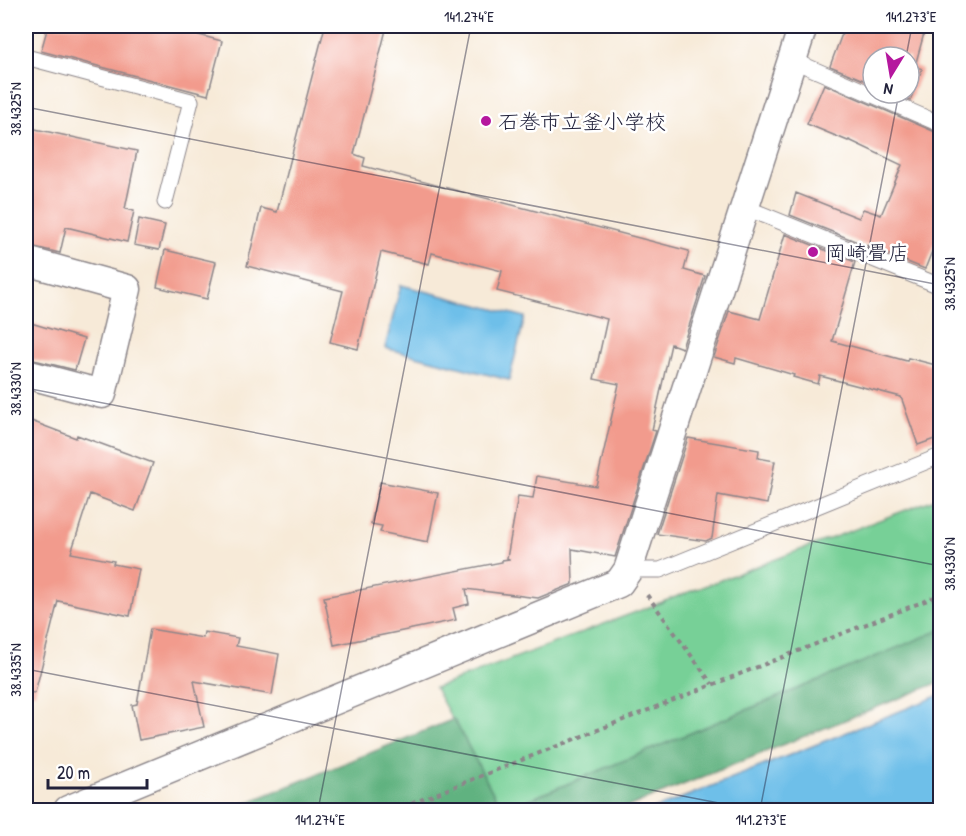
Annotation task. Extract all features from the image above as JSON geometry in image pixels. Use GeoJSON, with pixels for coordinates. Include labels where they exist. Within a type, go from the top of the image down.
{"type":"FeatureCollection","features":[{"type":"Feature","properties":{"kind":"street"},"geometry":{"type":"LineString","coordinates":[[68,810],[619,583],[628,570],[804,26]]}},
{"type":"Feature","properties":{"kind":"street"},"geometry":{"type":"LineString","coordinates":[[26,261],[127,289],[102,394],[26,374]]}},
{"type":"Feature","properties":{"kind":"lane"},"geometry":{"type":"LineString","coordinates":[[26,57],[191,101],[165,202]]}},
{"type":"Feature","properties":{"kind":"lane"},"geometry":{"type":"LineString","coordinates":[[792,60],[940,124]]}},
{"type":"Feature","properties":{"kind":"lane"},"geometry":{"type":"LineString","coordinates":[[744,207],[940,285]]}},
{"type":"Feature","properties":{"kind":"lane"},"geometry":{"type":"LineString","coordinates":[[628,570],[660,570],[940,456]]}},
{"type":"Feature","properties":{"kind":"path"},"geometry":{"type":"LineString","coordinates":[[628,570],[712,684]]}},
{"type":"Feature","properties":{"kind":"path"},"geometry":{"type":"LineString","coordinates":[[395,810],[940,595]]}},
{"type":"Feature","properties":{"kind":"green space"},"geometry":{"type":"Polygon","coordinates":[[[940,497],[940,635],[504,810],[435,688],[940,497]]]}},
{"type":"Feature","properties":{"kind":"green space"},"geometry":{"type":"Polygon","coordinates":[[[940,630],[940,682],[620,810],[504,810],[940,630]]]}},
{"type":"Feature","properties":{"kind":"green space"},"geometry":{"type":"Polygon","coordinates":[[[454,719],[502,810],[229,810],[454,719]]]}},
{"type":"Feature","properties":{"kind":"water"},"geometry":{"type":"Polygon","coordinates":[[[401,285],[525,317],[509,380],[385,348],[401,285]]]}},
{"type":"Feature","properties":{"kind":"water"},"geometry":{"type":"Polygon","coordinates":[[[940,695],[940,810],[652,810],[940,695]]]}},
{"type":"Feature","properties":{"kind":"building"},"geometry":{"type":"Polygon","coordinates":[[[48,26],[164,26],[222,41],[208,95],[41,51],[48,26]]]}},
{"type":"Feature","properties":{"kind":"building"},"geometry":{"type":"Polygon","coordinates":[[[325,26],[387,26],[354,154],[365,158],[363,166],[689,251],[684,270],[705,276],[682,348],[671,344],[652,430],[656,431],[615,557],[572,549],[573,584],[538,598],[466,589],[469,604],[453,608],[456,620],[334,645],[324,597],[502,562],[502,560],[509,559],[507,558],[518,496],[533,498],[537,476],[596,486],[619,384],[594,379],[607,319],[497,291],[502,271],[432,253],[429,264],[381,252],[358,349],[330,342],[343,291],[247,266],[261,208],[277,212],[325,26]]]}},
{"type":"Feature","properties":{"kind":"building"},"geometry":{"type":"Polygon","coordinates":[[[845,26],[926,26],[921,45],[861,45],[861,79],[830,66],[845,26]]]}},
{"type":"Feature","properties":{"kind":"building"},"geometry":{"type":"Polygon","coordinates":[[[824,84],[861,100],[861,105],[873,105],[940,134],[940,231],[925,269],[790,215],[796,193],[859,218],[863,209],[881,215],[902,165],[849,140],[807,124],[824,84]]]}},
{"type":"Feature","properties":{"kind":"building"},"geometry":{"type":"Polygon","coordinates":[[[26,127],[137,151],[125,209],[134,211],[127,242],[66,227],[60,253],[26,245],[26,127]]]}},
{"type":"Feature","properties":{"kind":"building"},"geometry":{"type":"Polygon","coordinates":[[[139,219],[165,225],[159,250],[134,245],[139,219]]]}},
{"type":"Feature","properties":{"kind":"building"},"geometry":{"type":"Polygon","coordinates":[[[785,234],[855,262],[832,341],[907,361],[908,358],[940,366],[940,437],[918,445],[901,397],[820,376],[818,384],[736,358],[735,363],[714,357],[729,311],[760,319],[785,234]]]}},
{"type":"Feature","properties":{"kind":"building"},"geometry":{"type":"Polygon","coordinates":[[[165,250],[216,262],[207,299],[157,287],[165,250]]]}},
{"type":"Feature","properties":{"kind":"building"},"geometry":{"type":"Polygon","coordinates":[[[31,323],[84,339],[75,370],[26,358],[26,342],[31,323]]]}},
{"type":"Feature","properties":{"kind":"building"},"geometry":{"type":"Polygon","coordinates":[[[26,419],[153,463],[135,511],[90,494],[71,553],[114,561],[113,564],[139,569],[130,616],[58,601],[35,693],[26,692],[26,419]]]}},
{"type":"Feature","properties":{"kind":"building"},"geometry":{"type":"Polygon","coordinates":[[[688,438],[759,450],[758,458],[775,461],[767,504],[718,495],[712,538],[706,541],[657,534],[688,438]]]}},
{"type":"Feature","properties":{"kind":"building"},"geometry":{"type":"Polygon","coordinates":[[[380,482],[438,493],[428,542],[380,532],[382,526],[371,524],[380,482]]]}},
{"type":"Feature","properties":{"kind":"building"},"geometry":{"type":"Polygon","coordinates":[[[150,629],[203,638],[204,632],[238,638],[236,646],[279,654],[272,695],[194,681],[204,727],[139,740],[132,705],[137,704],[150,629]]]}},
{"type":"Feature","properties":{"kind":"place","name":"石巻市立釜小学校"},"geometry":{"type":"Point","coordinates":[486,121]}},
{"type":"Feature","properties":{"kind":"place","name":"岡崎畳店"},"geometry":{"type":"Point","coordinates":[813,252]}}]}
